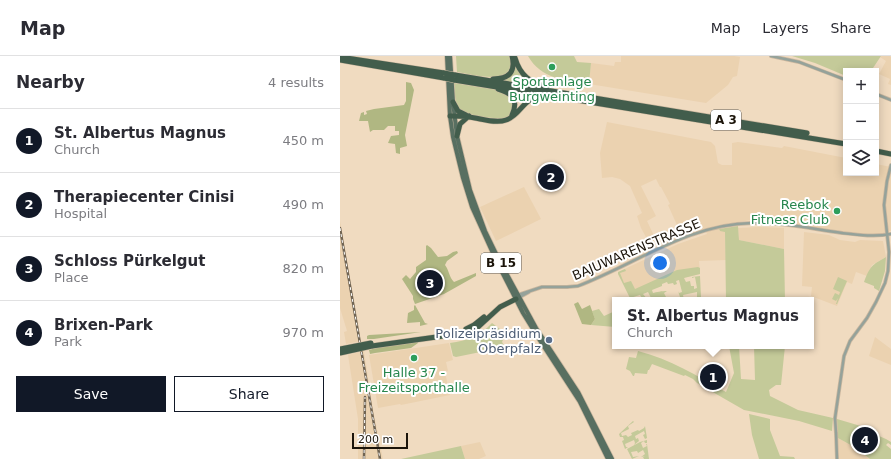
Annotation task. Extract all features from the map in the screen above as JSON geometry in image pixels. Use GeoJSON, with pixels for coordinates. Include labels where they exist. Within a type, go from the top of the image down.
{"type":"FeatureCollection","features":[{"type":"Feature","properties":{"kind":"highway","name":"A 3"},"geometry":{"type":"LineString","coordinates":[[340,56],[444,76]]}},
{"type":"Feature","properties":{"kind":"highway","name":"A 3"},"geometry":{"type":"LineString","coordinates":[[453,77],[464,75],[488,79],[502,78],[509,75],[513,69],[513,56]]}},
{"type":"Feature","properties":{"kind":"highway","name":"A 3"},"geometry":{"type":"LineString","coordinates":[[513,56],[519,69],[528,80],[534,84],[558,90],[564,95]]}},
{"type":"Feature","properties":{"kind":"highway","name":"A 3"},"geometry":{"type":"LineString","coordinates":[[340,60],[453,77],[503,91],[511,95],[513,98],[515,106],[511,117]]}},
{"type":"Feature","properties":{"kind":"highway","name":"A 3"},"geometry":{"type":"LineString","coordinates":[[461,76],[843,143]]}},
{"type":"Feature","properties":{"kind":"highway","name":"A 3"},"geometry":{"type":"LineString","coordinates":[[482,84],[564,95],[843,140]]}},
{"type":"Feature","properties":{"kind":"highway","name":"A 3"},"geometry":{"type":"LineString","coordinates":[[511,117],[523,105],[533,98],[541,96],[562,98],[564,95]]}},
{"type":"Feature","properties":{"kind":"highway"},"geometry":{"type":"LineString","coordinates":[[453,102],[458,111],[469,116]]}},
{"type":"Feature","properties":{"kind":"highway"},"geometry":{"type":"LineString","coordinates":[[452,116],[469,116],[497,121],[511,117]]}},
{"type":"Feature","properties":{"kind":"highway"},"geometry":{"type":"LineString","coordinates":[[457,136],[460,124],[469,116]]}},
{"type":"Feature","properties":{"kind":"highway"},"geometry":{"type":"LineString","coordinates":[[879,148],[891,150]]}},
{"type":"Feature","properties":{"kind":"highway"},"geometry":{"type":"LineString","coordinates":[[879,152],[891,154]]}},
{"type":"Feature","properties":{"kind":"highway"},"geometry":{"type":"LineString","coordinates":[[340,349],[465,333],[476,328],[500,307],[517,297]]}},
{"type":"Feature","properties":{"kind":"highway"},"geometry":{"type":"LineString","coordinates":[[340,353],[371,344]]}},
{"type":"Feature","properties":{"kind":"main road"},"geometry":{"type":"LineString","coordinates":[[446,56],[452,116]]}},
{"type":"Feature","properties":{"kind":"main road","name":"B 15"},"geometry":{"type":"LineString","coordinates":[[450,56],[453,77]]}},
{"type":"Feature","properties":{"kind":"main road","name":"B 15"},"geometry":{"type":"LineString","coordinates":[[453,56],[452,116],[457,154],[472,207],[483,234],[517,297],[578,392],[612,459]]}},
{"type":"Feature","properties":{"kind":"main road","name":"B 15"},"geometry":{"type":"LineString","coordinates":[[452,116],[467,178],[477,209],[499,260],[538,339],[580,401],[608,459]]}},
{"type":"Feature","properties":{"kind":"street"},"geometry":{"type":"LineString","coordinates":[[771,56],[799,62],[843,79]]}},
{"type":"Feature","properties":{"kind":"street"},"geometry":{"type":"LineString","coordinates":[[879,95],[891,100]]}},
{"type":"Feature","properties":{"kind":"street"},"geometry":{"type":"LineString","coordinates":[[837,459],[835,416],[839,380],[845,352],[850,341],[867,318],[876,302],[887,277],[889,258],[884,205],[891,165]]}},
{"type":"Feature","properties":{"kind":"street","name":"BAJUWARENSTRASSE"},"geometry":{"type":"LineString","coordinates":[[517,297],[536,288],[545,286],[578,286],[686,237],[715,227],[732,224],[772,223],[860,236],[891,234]]}},
{"type":"Feature","properties":{"kind":"shaded area"},"geometry":{"type":"Polygon","coordinates":[[[621,56],[740,57],[737,76],[733,77],[728,85],[706,103],[589,84],[591,63],[614,66],[615,62],[621,62],[621,56]]]}},
{"type":"Feature","properties":{"kind":"shaded area"},"geometry":{"type":"Polygon","coordinates":[[[880,57],[891,57],[891,85],[888,84],[890,79],[879,74],[886,61],[880,57]]]}},
{"type":"Feature","properties":{"kind":"shaded area"},"geometry":{"type":"Polygon","coordinates":[[[607,122],[711,142],[715,146],[718,163],[722,165],[732,165],[732,143],[738,142],[782,148],[784,146],[843,157],[843,176],[879,176],[879,165],[891,167],[891,231],[879,234],[861,234],[751,220],[696,231],[697,226],[695,222],[686,226],[688,231],[682,235],[652,248],[641,228],[637,216],[642,213],[630,186],[620,179],[612,177],[602,178],[600,153],[607,122]],[[656,179],[641,186],[656,216],[647,221],[658,244],[681,234],[668,205],[670,204],[656,179]]]}},
{"type":"Feature","properties":{"kind":"shaded area"},"geometry":{"type":"Polygon","coordinates":[[[524,187],[541,219],[496,241],[480,207],[524,187]]]}},
{"type":"Feature","properties":{"kind":"shaded area"},"geometry":{"type":"Polygon","coordinates":[[[340,221],[361,341],[346,344],[344,332],[347,331],[340,308],[340,221]]]}},
{"type":"Feature","properties":{"kind":"shaded area"},"geometry":{"type":"Polygon","coordinates":[[[738,228],[784,228],[784,249],[739,240],[738,228]]]}},
{"type":"Feature","properties":{"kind":"shaded area"},"geometry":{"type":"Polygon","coordinates":[[[719,229],[720,231],[725,231],[726,260],[699,261],[700,274],[664,282],[630,297],[618,272],[678,244],[707,234],[706,232],[719,229]]]}},
{"type":"Feature","properties":{"kind":"shaded area"},"geometry":{"type":"Polygon","coordinates":[[[804,232],[829,235],[840,240],[855,242],[860,240],[883,241],[886,257],[872,265],[867,276],[856,272],[852,284],[847,282],[837,306],[811,296],[812,287],[802,286],[804,232]]]}},
{"type":"Feature","properties":{"kind":"shaded area"},"geometry":{"type":"Polygon","coordinates":[[[875,337],[891,349],[891,365],[869,356],[875,337]]]}},
{"type":"Feature","properties":{"kind":"shaded area"},"geometry":{"type":"Polygon","coordinates":[[[449,343],[453,360],[446,362],[448,371],[445,372],[450,395],[378,408],[369,355],[449,343]]]}},
{"type":"Feature","properties":{"kind":"shaded area"},"geometry":{"type":"Polygon","coordinates":[[[364,351],[373,410],[383,459],[358,459],[358,419],[348,355],[364,351]]]}},
{"type":"Feature","properties":{"kind":"shaded area"},"geometry":{"type":"Polygon","coordinates":[[[838,438],[856,448],[870,459],[839,459],[838,438]]]}},
{"type":"Feature","properties":{"kind":"shaded area"},"geometry":{"type":"Polygon","coordinates":[[[480,442],[486,456],[479,459],[465,459],[461,446],[480,442]]]}},
{"type":"Feature","properties":{"kind":"green space"},"geometry":{"type":"Polygon","coordinates":[[[456,56],[511,56],[512,66],[509,72],[496,77],[471,75],[457,72],[456,56]]]}},
{"type":"Feature","properties":{"kind":"green space"},"geometry":{"type":"Polygon","coordinates":[[[528,56],[574,56],[577,62],[591,63],[589,84],[554,77],[547,74],[533,64],[528,56]]]}},
{"type":"Feature","properties":{"kind":"green space"},"geometry":{"type":"Polygon","coordinates":[[[792,56],[881,56],[873,68],[843,68],[843,75],[815,63],[792,56]]]}},
{"type":"Feature","properties":{"kind":"green space"},"geometry":{"type":"Polygon","coordinates":[[[515,65],[526,80],[536,86],[499,80],[503,79],[515,65]]]}},
{"type":"Feature","properties":{"kind":"green space"},"geometry":{"type":"Polygon","coordinates":[[[406,82],[411,83],[414,90],[405,135],[407,146],[400,148],[400,154],[396,153],[395,144],[388,143],[391,136],[399,135],[399,131],[395,131],[395,126],[388,126],[384,130],[373,130],[370,132],[368,121],[359,121],[361,113],[364,112],[364,115],[367,114],[366,111],[404,105],[406,101],[406,82]]]}},
{"type":"Feature","properties":{"kind":"green space"},"geometry":{"type":"Polygon","coordinates":[[[454,83],[498,90],[509,96],[514,104],[510,116],[506,118],[493,118],[470,114],[460,110],[456,101],[454,83]]]}},
{"type":"Feature","properties":{"kind":"green space"},"geometry":{"type":"Polygon","coordinates":[[[738,226],[739,240],[784,249],[785,297],[726,297],[725,232],[720,231],[719,229],[738,226]]]}},
{"type":"Feature","properties":{"kind":"green space"},"geometry":{"type":"Polygon","coordinates":[[[427,245],[438,257],[447,256],[457,251],[458,253],[447,261],[445,265],[454,282],[476,273],[476,276],[444,294],[415,304],[413,296],[402,279],[406,275],[410,279],[416,272],[416,267],[426,260],[427,245]]]}},
{"type":"Feature","properties":{"kind":"green space"},"geometry":{"type":"Polygon","coordinates":[[[886,257],[885,271],[879,291],[874,288],[874,286],[864,282],[872,266],[886,257]]]}},
{"type":"Feature","properties":{"kind":"green space"},"geometry":{"type":"Polygon","coordinates":[[[698,267],[700,268],[700,274],[684,278],[686,282],[690,281],[691,286],[694,286],[694,289],[697,288],[695,277],[692,278],[692,277],[700,276],[701,297],[697,297],[697,292],[680,297],[678,291],[679,293],[682,292],[679,280],[676,281],[677,284],[668,284],[667,282],[652,290],[653,293],[667,291],[664,293],[666,297],[650,297],[648,292],[643,294],[646,297],[641,297],[640,295],[630,297],[618,272],[625,269],[626,271],[620,273],[624,283],[631,281],[635,289],[677,270],[698,267]]]}},
{"type":"Feature","properties":{"kind":"green space"},"geometry":{"type":"Polygon","coordinates":[[[838,277],[847,281],[836,304],[838,298],[836,301],[832,299],[835,293],[839,295],[840,292],[833,289],[838,277]]]}},
{"type":"Feature","properties":{"kind":"green space"},"geometry":{"type":"Polygon","coordinates":[[[578,302],[582,309],[590,305],[595,319],[591,325],[582,324],[574,304],[578,302]]]}},
{"type":"Feature","properties":{"kind":"green space"},"geometry":{"type":"Polygon","coordinates":[[[415,305],[425,323],[428,324],[420,326],[420,322],[407,323],[408,313],[414,310],[415,305]]]}},
{"type":"Feature","properties":{"kind":"green space"},"geometry":{"type":"Polygon","coordinates":[[[599,309],[604,316],[612,312],[612,327],[591,325],[595,319],[592,311],[599,309]]]}},
{"type":"Feature","properties":{"kind":"green space"},"geometry":{"type":"Polygon","coordinates":[[[492,323],[507,332],[502,342],[505,347],[456,357],[453,356],[450,343],[473,337],[492,323]]]}},
{"type":"Feature","properties":{"kind":"green space"},"geometry":{"type":"Polygon","coordinates":[[[421,332],[367,339],[367,336],[369,335],[421,332]]]}},
{"type":"Feature","properties":{"kind":"green space"},"geometry":{"type":"Polygon","coordinates":[[[418,342],[411,348],[370,354],[369,350],[380,347],[418,342]]]}},
{"type":"Feature","properties":{"kind":"green space"},"geometry":{"type":"Polygon","coordinates":[[[730,349],[739,349],[741,379],[755,380],[754,349],[785,349],[781,385],[776,385],[769,390],[770,396],[798,410],[833,418],[832,431],[799,421],[744,410],[685,375],[684,376],[652,364],[647,374],[635,373],[633,376],[630,371],[626,369],[629,357],[636,358],[638,351],[672,363],[726,392],[734,373],[730,349]]]}},
{"type":"Feature","properties":{"kind":"green space"},"geometry":{"type":"Polygon","coordinates":[[[749,414],[770,419],[770,430],[780,456],[794,457],[795,459],[759,459],[752,435],[749,414]]]}},
{"type":"Feature","properties":{"kind":"green space"},"geometry":{"type":"Polygon","coordinates":[[[837,419],[864,427],[872,433],[891,442],[891,445],[888,443],[886,445],[891,449],[891,459],[870,459],[856,448],[838,438],[837,419]]]}},
{"type":"Feature","properties":{"kind":"green space"},"geometry":{"type":"Polygon","coordinates":[[[633,421],[634,422],[628,426],[629,429],[621,433],[622,436],[626,435],[628,437],[632,435],[631,433],[638,430],[639,431],[645,426],[647,438],[645,439],[643,435],[645,434],[644,431],[635,436],[639,441],[634,445],[634,440],[625,444],[626,447],[628,447],[625,449],[622,441],[624,440],[623,437],[620,437],[619,434],[633,421]]]}},
{"type":"Feature","properties":{"kind":"green space"},"geometry":{"type":"Polygon","coordinates":[[[647,440],[647,443],[644,441],[641,443],[643,448],[647,446],[647,444],[649,459],[644,459],[643,457],[645,456],[641,457],[645,454],[643,450],[638,453],[637,451],[631,452],[633,457],[639,456],[632,459],[627,449],[640,442],[647,440]]]}},
{"type":"Feature","properties":{"kind":"green space"},"geometry":{"type":"Polygon","coordinates":[[[461,446],[465,459],[401,459],[461,446]]]}},
{"type":"Feature","properties":{"kind":"railway"},"geometry":{"type":"LineString","coordinates":[[340,228],[380,459]]}},
{"type":"Feature","properties":{"kind":"railway"},"geometry":{"type":"LineString","coordinates":[[364,459],[365,397]]}},
{"type":"Feature","properties":{"kind":"place","name":"Sportanlage Burgweinting"},"geometry":{"type":"Point","coordinates":[552,67]}},
{"type":"Feature","properties":{"kind":"place","name":"Therapiecenter Cinisi"},"geometry":{"type":"Point","coordinates":[551,177]}},
{"type":"Feature","properties":{"kind":"place","name":"Reebok Fitness Club"},"geometry":{"type":"Point","coordinates":[837,211]}},
{"type":"Feature","properties":{"kind":"place","name":"Schloss Pürkelgut"},"geometry":{"type":"Point","coordinates":[430,283]}},
{"type":"Feature","properties":{"kind":"place","name":"Polizeipräsidium Oberpfalz"},"geometry":{"type":"Point","coordinates":[549,340]}},
{"type":"Feature","properties":{"kind":"place","name":"Halle 37 - Freizeitsporthalle"},"geometry":{"type":"Point","coordinates":[414,358]}},
{"type":"Feature","properties":{"kind":"place","name":"St. Albertus Magnus"},"geometry":{"type":"Point","coordinates":[713,377]}},
{"type":"Feature","properties":{"kind":"place","name":"Brixen-Park"},"geometry":{"type":"Point","coordinates":[865,440]}}]}
